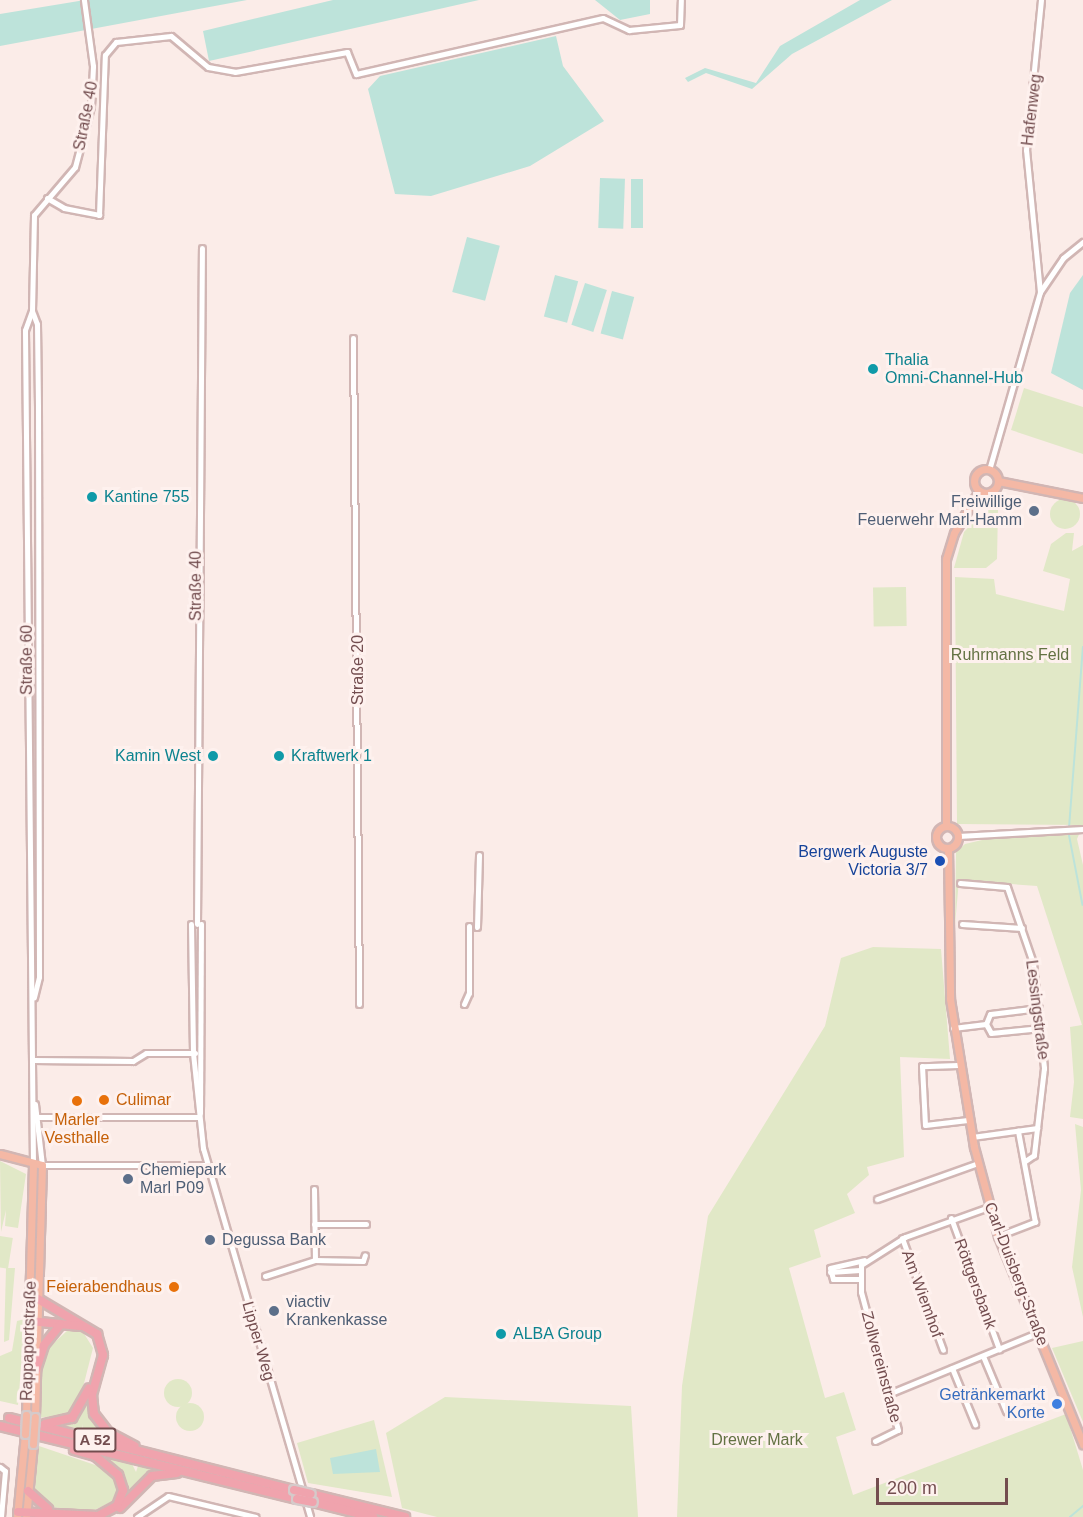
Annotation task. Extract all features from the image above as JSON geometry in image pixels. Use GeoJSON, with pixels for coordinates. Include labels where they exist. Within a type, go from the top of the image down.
{"type":"FeatureCollection","features":[{"type":"Feature","properties":{"kind":"highway"},"geometry":{"type":"LineString","coordinates":[[38,1299],[94,1330],[102,1346],[92,1400],[105,1429],[183,1462]]}},
{"type":"Feature","properties":{"kind":"highway"},"geometry":{"type":"LineString","coordinates":[[35,1321],[76,1321]]}},
{"type":"Feature","properties":{"kind":"highway"},"geometry":{"type":"LineString","coordinates":[[4,1417],[58,1424],[82,1405],[98,1362],[98,1344],[85,1329],[35,1321]]}},
{"type":"Feature","properties":{"kind":"highway"},"geometry":{"type":"LineString","coordinates":[[36,1370],[44,1345],[60,1324]]}},
{"type":"Feature","properties":{"kind":"highway","name":"A 52"},"geometry":{"type":"LineString","coordinates":[[4,1417],[183,1462],[312,1498],[405,1517]]}},
{"type":"Feature","properties":{"kind":"highway","name":"A 52"},"geometry":{"type":"LineString","coordinates":[[0,1426],[214,1479],[296,1494]]}},
{"type":"Feature","properties":{"kind":"highway"},"geometry":{"type":"LineString","coordinates":[[23,1514],[55,1516],[108,1513],[121,1499],[121,1479],[95,1456],[39,1436]]}},
{"type":"Feature","properties":{"kind":"highway"},"geometry":{"type":"LineString","coordinates":[[108,1517],[152,1476],[214,1479]]}},
{"type":"Feature","properties":{"kind":"highway"},"geometry":{"type":"LineString","coordinates":[[28,1491],[38,1505],[55,1516]]}},
{"type":"Feature","properties":{"kind":"highway","name":"A 52"},"geometry":{"type":"LineString","coordinates":[[312,1498],[373,1517]]}},
{"type":"Feature","properties":{"kind":"main road"},"geometry":{"type":"LineString","coordinates":[[948,848],[958,836],[946,826],[946,559],[954,533],[979,491],[975,476],[989,470],[998,482],[1083,498]]}},
{"type":"Feature","properties":{"kind":"main road"},"geometry":{"type":"LineString","coordinates":[[979,491],[991,491],[998,482]]}},
{"type":"Feature","properties":{"kind":"main road","name":"Carl-Duisberg-Straße"},"geometry":{"type":"LineString","coordinates":[[946,826],[936,838],[948,848],[953,1028],[957,1065],[968,1120],[998,1236],[1083,1444]]}},
{"type":"Feature","properties":{"kind":"main road"},"geometry":{"type":"LineString","coordinates":[[0,1154],[42,1166]]}},
{"type":"Feature","properties":{"kind":"main road","name":"Rappaportstraße"},"geometry":{"type":"LineString","coordinates":[[23,1514],[28,1491],[35,1418],[33,1165]]}},
{"type":"Feature","properties":{"kind":"main road","name":"Rappaportstraße"},"geometry":{"type":"LineString","coordinates":[[23,1514],[24,1441],[38,1299],[42,1166]]}},
{"type":"Feature","properties":{"kind":"street","name":"Straße 40"},"geometry":{"type":"LineString","coordinates":[[31,234],[34,215],[70,174],[79,155],[91,106],[92,53],[84,0]]}},
{"type":"Feature","properties":{"kind":"street"},"geometry":{"type":"LineString","coordinates":[[47,198],[64,208],[99,216],[105,55],[116,42],[176,38],[208,67],[235,72],[347,52],[356,74],[603,18],[629,30],[680,25],[681,0]]}},
{"type":"Feature","properties":{"kind":"street","name":"Hafenweg"},"geometry":{"type":"LineString","coordinates":[[1040,292],[1026,150],[1041,0]]}},
{"type":"Feature","properties":{"kind":"street","name":"Straße 60"},"geometry":{"type":"LineString","coordinates":[[31,234],[32,311],[25,333],[28,977],[33,999],[33,1098],[36,1117]]}},
{"type":"Feature","properties":{"kind":"street"},"geometry":{"type":"LineString","coordinates":[[989,470],[1040,292],[1063,258],[1083,242]]}},
{"type":"Feature","properties":{"kind":"street","name":"Straße 40"},"geometry":{"type":"LineString","coordinates":[[197,1053],[196,924],[202,248]]}},
{"type":"Feature","properties":{"kind":"street"},"geometry":{"type":"LineString","coordinates":[[32,311],[38,324],[39,966],[33,999]]}},
{"type":"Feature","properties":{"kind":"street","name":"Straße 20"},"geometry":{"type":"LineString","coordinates":[[353,338],[359,1004]]}},
{"type":"Feature","properties":{"kind":"street"},"geometry":{"type":"LineString","coordinates":[[958,836],[1083,829]]}},
{"type":"Feature","properties":{"kind":"street"},"geometry":{"type":"LineString","coordinates":[[477,927],[479,855]]}},
{"type":"Feature","properties":{"kind":"street","name":"Lessingstraße"},"geometry":{"type":"LineString","coordinates":[[960,883],[1007,887],[1022,928],[1040,1008],[1044,1068],[1034,1155],[1025,1161]]}},
{"type":"Feature","properties":{"kind":"street"},"geometry":{"type":"LineString","coordinates":[[33,1060],[133,1061],[146,1053],[197,1053],[196,924]]}},
{"type":"Feature","properties":{"kind":"street"},"geometry":{"type":"LineString","coordinates":[[962,924],[1022,928]]}},
{"type":"Feature","properties":{"kind":"street"},"geometry":{"type":"LineString","coordinates":[[464,1004],[469,993],[469,926]]}},
{"type":"Feature","properties":{"kind":"street"},"geometry":{"type":"LineString","coordinates":[[986,1024],[990,1014],[1040,1008]]}},
{"type":"Feature","properties":{"kind":"street"},"geometry":{"type":"LineString","coordinates":[[953,1028],[986,1024]]}},
{"type":"Feature","properties":{"kind":"street"},"geometry":{"type":"LineString","coordinates":[[986,1024],[991,1033],[1041,1028]]}},
{"type":"Feature","properties":{"kind":"street","name":"Lipper Weg"},"geometry":{"type":"LineString","coordinates":[[197,1053],[199,1117],[206,1165],[310,1517]]}},
{"type":"Feature","properties":{"kind":"street"},"geometry":{"type":"LineString","coordinates":[[957,1065],[922,1066],[925,1125],[968,1120]]}},
{"type":"Feature","properties":{"kind":"street"},"geometry":{"type":"LineString","coordinates":[[36,1117],[199,1117]]}},
{"type":"Feature","properties":{"kind":"street"},"geometry":{"type":"LineString","coordinates":[[33,1165],[36,1117]]}},
{"type":"Feature","properties":{"kind":"street"},"geometry":{"type":"LineString","coordinates":[[36,1117],[42,1166],[206,1165]]}},
{"type":"Feature","properties":{"kind":"street"},"geometry":{"type":"LineString","coordinates":[[972,1137],[1037,1128]]}},
{"type":"Feature","properties":{"kind":"street"},"geometry":{"type":"LineString","coordinates":[[998,1236],[1035,1222],[1018,1131]]}},
{"type":"Feature","properties":{"kind":"street"},"geometry":{"type":"LineString","coordinates":[[877,1199],[978,1163]]}},
{"type":"Feature","properties":{"kind":"street"},"geometry":{"type":"LineString","coordinates":[[314,1189],[315,1260]]}},
{"type":"Feature","properties":{"kind":"street"},"geometry":{"type":"LineString","coordinates":[[830,1272],[834,1264],[864,1260],[902,1238],[951,1218],[989,1207]]}},
{"type":"Feature","properties":{"kind":"street","name":"Röttgersbank"},"geometry":{"type":"LineString","coordinates":[[951,1218],[999,1349]]}},
{"type":"Feature","properties":{"kind":"street"},"geometry":{"type":"LineString","coordinates":[[314,1224],[366,1224]]}},
{"type":"Feature","properties":{"kind":"street","name":"Am Wiemhof"},"geometry":{"type":"LineString","coordinates":[[902,1238],[943,1350]]}},
{"type":"Feature","properties":{"kind":"street"},"geometry":{"type":"LineString","coordinates":[[264,1276],[315,1260],[363,1261],[365,1255]]}},
{"type":"Feature","properties":{"kind":"street","name":"Zollvereinstraße"},"geometry":{"type":"LineString","coordinates":[[864,1260],[859,1279],[886,1395],[898,1430],[875,1441]]}},
{"type":"Feature","properties":{"kind":"street"},"geometry":{"type":"LineString","coordinates":[[830,1272],[860,1270]]}},
{"type":"Feature","properties":{"kind":"street"},"geometry":{"type":"LineString","coordinates":[[830,1272],[836,1280],[859,1279]]}},
{"type":"Feature","properties":{"kind":"street","name":"Röttgersbank"},"geometry":{"type":"LineString","coordinates":[[886,1395],[1037,1333]]}},
{"type":"Feature","properties":{"kind":"street"},"geometry":{"type":"LineString","coordinates":[[983,1356],[1006,1411]]}},
{"type":"Feature","properties":{"kind":"street"},"geometry":{"type":"LineString","coordinates":[[951,1368],[975,1424]]}},
{"type":"Feature","properties":{"kind":"street"},"geometry":{"type":"LineString","coordinates":[[1,1517],[3,1469]]}},
{"type":"Feature","properties":{"kind":"street"},"geometry":{"type":"LineString","coordinates":[[137,1517],[168,1496],[256,1517]]}},
{"type":"Feature","properties":{"kind":"green space"},"geometry":{"type":"Polygon","coordinates":[[[1024,388],[1083,407],[1083,454],[1011,430],[1024,388]]]}},
{"type":"Feature","properties":{"kind":"green space"},"geometry":{"type":"Polygon","coordinates":[[[1065,499],[1075,504],[1080,514],[1075,524],[1065,529],[1055,524],[1050,514],[1055,504],[1065,499]]]}},
{"type":"Feature","properties":{"kind":"green space"},"geometry":{"type":"Polygon","coordinates":[[[985,509],[998,510],[997,559],[986,568],[954,568],[964,532],[985,509]]]}},
{"type":"Feature","properties":{"kind":"green space","name":"Ruhrmanns Feld"},"geometry":{"type":"Polygon","coordinates":[[[1066,533],[1074,533],[1072,551],[1083,545],[1083,825],[957,824],[955,577],[994,579],[996,594],[1064,611],[1070,579],[1043,571],[1051,544],[1066,533]]]}},
{"type":"Feature","properties":{"kind":"green space"},"geometry":{"type":"Polygon","coordinates":[[[906,587],[907,626],[874,627],[873,588],[906,587]]]}},
{"type":"Feature","properties":{"kind":"green space"},"geometry":{"type":"Polygon","coordinates":[[[1080,832],[1077,839],[1083,865],[1083,1119],[1070,1117],[1074,1082],[1070,1027],[1082,1025],[1037,886],[959,880],[955,925],[956,852],[965,844],[1012,833],[1080,832]]]}},
{"type":"Feature","properties":{"kind":"green space","name":"Drewer Mark"},"geometry":{"type":"Polygon","coordinates":[[[873,947],[941,949],[950,1059],[900,1057],[904,1157],[867,1167],[869,1175],[847,1194],[855,1213],[814,1230],[821,1257],[789,1268],[825,1398],[844,1392],[856,1430],[836,1437],[853,1495],[1066,1414],[1083,1470],[1083,1517],[677,1517],[682,1386],[708,1216],[825,1026],[841,958],[873,947]]]}},
{"type":"Feature","properties":{"kind":"green space"},"geometry":{"type":"Polygon","coordinates":[[[1075,1124],[1083,1127],[1083,1317],[1072,1267],[1081,1190],[1075,1124]]]}},
{"type":"Feature","properties":{"kind":"green space"},"geometry":{"type":"Polygon","coordinates":[[[0,1161],[26,1174],[18,1228],[5,1226],[6,1210],[1,1232],[0,1161]]]}},
{"type":"Feature","properties":{"kind":"green space"},"geometry":{"type":"Polygon","coordinates":[[[0,1236],[13,1238],[8,1269],[0,1267],[0,1236]]]}},
{"type":"Feature","properties":{"kind":"green space"},"geometry":{"type":"Polygon","coordinates":[[[6,1268],[15,1268],[9,1340],[4,1342],[6,1268]]]}},
{"type":"Feature","properties":{"kind":"green space"},"geometry":{"type":"Polygon","coordinates":[[[25,1319],[18,1405],[0,1401],[0,1356],[12,1351],[17,1321],[25,1319]]]}},
{"type":"Feature","properties":{"kind":"green space"},"geometry":{"type":"Polygon","coordinates":[[[68,1330],[83,1332],[93,1348],[80,1399],[67,1415],[38,1418],[44,1352],[68,1330]]]}},
{"type":"Feature","properties":{"kind":"green space"},"geometry":{"type":"Polygon","coordinates":[[[1083,1341],[1083,1422],[1052,1348],[1083,1341]]]}},
{"type":"Feature","properties":{"kind":"green space"},"geometry":{"type":"Polygon","coordinates":[[[178,1379],[188,1383],[192,1393],[188,1403],[178,1407],[168,1403],[164,1393],[168,1383],[178,1379]]]}},
{"type":"Feature","properties":{"kind":"green space"},"geometry":{"type":"Polygon","coordinates":[[[89,1394],[89,1403],[115,1440],[82,1431],[83,1424],[81,1431],[59,1426],[81,1411],[89,1394]]]}},
{"type":"Feature","properties":{"kind":"green space"},"geometry":{"type":"Polygon","coordinates":[[[445,1397],[631,1406],[638,1517],[437,1517],[402,1508],[386,1433],[445,1397]]]}},
{"type":"Feature","properties":{"kind":"green space"},"geometry":{"type":"Polygon","coordinates":[[[190,1403],[200,1407],[204,1417],[200,1427],[190,1431],[180,1427],[176,1417],[180,1407],[190,1403]]]}},
{"type":"Feature","properties":{"kind":"green space"},"geometry":{"type":"Polygon","coordinates":[[[374,1420],[392,1497],[308,1483],[297,1443],[374,1420]]]}},
{"type":"Feature","properties":{"kind":"green space"},"geometry":{"type":"Polygon","coordinates":[[[36,1445],[104,1468],[118,1485],[114,1501],[90,1512],[51,1507],[35,1495],[36,1445]]]}},
{"type":"Feature","properties":{"kind":"green space"},"geometry":{"type":"Polygon","coordinates":[[[98,1456],[132,1464],[136,1472],[138,1466],[162,1470],[121,1504],[124,1489],[98,1456]]]}},
{"type":"Feature","properties":{"kind":"water"},"geometry":{"type":"Polygon","coordinates":[[[85,0],[247,0],[0,46],[0,14],[85,0]]]}},
{"type":"Feature","properties":{"kind":"water"},"geometry":{"type":"Polygon","coordinates":[[[333,0],[479,0],[209,61],[203,31],[333,0]]]}},
{"type":"Feature","properties":{"kind":"water"},"geometry":{"type":"Polygon","coordinates":[[[595,0],[650,0],[650,14],[620,20],[595,0]]]}},
{"type":"Feature","properties":{"kind":"water"},"geometry":{"type":"Polygon","coordinates":[[[860,0],[892,0],[792,54],[752,89],[706,73],[688,82],[685,78],[705,68],[756,83],[780,46],[860,0]]]}},
{"type":"Feature","properties":{"kind":"water"},"geometry":{"type":"Polygon","coordinates":[[[556,36],[563,66],[604,121],[530,166],[431,196],[395,194],[368,89],[380,76],[556,36]]]}},
{"type":"Feature","properties":{"kind":"water"},"geometry":{"type":"Polygon","coordinates":[[[600,178],[625,179],[623,229],[598,228],[600,178]]]}},
{"type":"Feature","properties":{"kind":"water"},"geometry":{"type":"Polygon","coordinates":[[[631,179],[643,179],[643,228],[631,228],[631,179]]]}},
{"type":"Feature","properties":{"kind":"water"},"geometry":{"type":"Polygon","coordinates":[[[467,237],[500,246],[485,301],[452,292],[467,237]]]}},
{"type":"Feature","properties":{"kind":"water"},"geometry":{"type":"Polygon","coordinates":[[[555,275],[578,281],[567,323],[544,317],[555,275]]]}},
{"type":"Feature","properties":{"kind":"water"},"geometry":{"type":"Polygon","coordinates":[[[1083,275],[1083,390],[1051,373],[1070,293],[1083,275]]]}},
{"type":"Feature","properties":{"kind":"water"},"geometry":{"type":"Polygon","coordinates":[[[585,283],[607,290],[593,332],[571,325],[585,283]]]}},
{"type":"Feature","properties":{"kind":"water"},"geometry":{"type":"Polygon","coordinates":[[[612,291],[634,297],[623,339],[601,334],[612,291]]]}},
{"type":"Feature","properties":{"kind":"water"},"geometry":{"type":"Polygon","coordinates":[[[376,1449],[380,1472],[333,1474],[330,1458],[376,1449]]]}},
{"type":"Feature","properties":{"kind":"waterway"},"geometry":{"type":"LineString","coordinates":[[1069,828],[1083,648]]}},
{"type":"Feature","properties":{"kind":"waterway"},"geometry":{"type":"LineString","coordinates":[[1069,833],[1083,905]]}},
{"type":"Feature","properties":{"kind":"waterway"},"geometry":{"type":"LineString","coordinates":[[1070,1517],[1083,1506]]}},
{"type":"Feature","properties":{"kind":"place","name":"Thalia Omni-Channel-Hub"},"geometry":{"type":"Point","coordinates":[873,369]}},
{"type":"Feature","properties":{"kind":"place","name":"Kantine 755"},"geometry":{"type":"Point","coordinates":[92,497]}},
{"type":"Feature","properties":{"kind":"place","name":"Freiwillige Feuerwehr Marl-Hamm"},"geometry":{"type":"Point","coordinates":[1034,511]}},
{"type":"Feature","properties":{"kind":"place","name":"Kamin West"},"geometry":{"type":"Point","coordinates":[213,756]}},
{"type":"Feature","properties":{"kind":"place","name":"Kraftwerk 1"},"geometry":{"type":"Point","coordinates":[279,756]}},
{"type":"Feature","properties":{"kind":"place","name":"Bergwerk Auguste Victoria 3/7"},"geometry":{"type":"Point","coordinates":[940,861]}},
{"type":"Feature","properties":{"kind":"place","name":"Culimar"},"geometry":{"type":"Point","coordinates":[104,1100]}},
{"type":"Feature","properties":{"kind":"place","name":"Marler Vesthalle"},"geometry":{"type":"Point","coordinates":[77,1101]}},
{"type":"Feature","properties":{"kind":"place","name":"Chemiepark Marl P09"},"geometry":{"type":"Point","coordinates":[128,1179]}},
{"type":"Feature","properties":{"kind":"place","name":"Degussa Bank"},"geometry":{"type":"Point","coordinates":[210,1240]}},
{"type":"Feature","properties":{"kind":"place","name":"Feierabendhaus"},"geometry":{"type":"Point","coordinates":[174,1287]}},
{"type":"Feature","properties":{"kind":"place","name":"viactiv Krankenkasse"},"geometry":{"type":"Point","coordinates":[274,1311]}},
{"type":"Feature","properties":{"kind":"place","name":"ALBA Group"},"geometry":{"type":"Point","coordinates":[501,1334]}},
{"type":"Feature","properties":{"kind":"place","name":"Getränkemarkt Korte"},"geometry":{"type":"Point","coordinates":[1057,1404]}}]}
